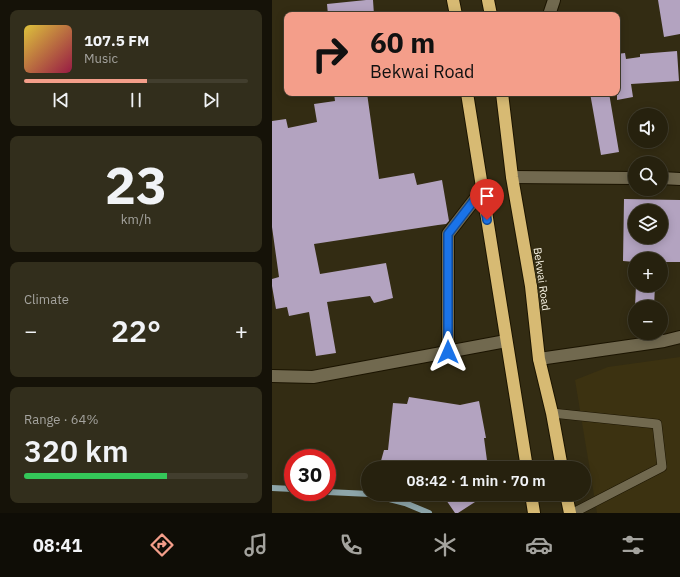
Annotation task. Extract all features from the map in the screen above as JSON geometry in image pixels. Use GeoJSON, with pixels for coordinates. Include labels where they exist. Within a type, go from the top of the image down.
{"type":"FeatureCollection","features":[{"type":"Feature","properties":{"kind":"highway"},"geometry":{"type":"LineString","coordinates":[[453,0],[455,12]]}},
{"type":"Feature","properties":{"kind":"highway"},"geometry":{"type":"LineString","coordinates":[[488,0],[490,12]]}},
{"type":"Feature","properties":{"kind":"highway"},"geometry":{"type":"LineString","coordinates":[[467,96],[526,461]]}},
{"type":"Feature","properties":{"kind":"highway","name":"Bekwai Road"},"geometry":{"type":"LineString","coordinates":[[502,96],[512,177],[531,286],[539,359],[552,413],[561,461]]}},
{"type":"Feature","properties":{"kind":"highway"},"geometry":{"type":"LineString","coordinates":[[532,501],[534,513]]}},
{"type":"Feature","properties":{"kind":"highway"},"geometry":{"type":"LineString","coordinates":[[567,501],[570,513]]}},
{"type":"Feature","properties":{"kind":"street"},"geometry":{"type":"LineString","coordinates":[[550,12],[554,0]]}},
{"type":"Feature","properties":{"kind":"street"},"geometry":{"type":"LineString","coordinates":[[512,177],[628,178]]}},
{"type":"Feature","properties":{"kind":"street"},"geometry":{"type":"LineString","coordinates":[[668,178],[680,179]]}},
{"type":"Feature","properties":{"kind":"street"},"geometry":{"type":"LineString","coordinates":[[448,352],[448,234],[482,190]]}},
{"type":"Feature","properties":{"kind":"street"},"geometry":{"type":"LineString","coordinates":[[539,359],[664,341],[680,337]]}},
{"type":"Feature","properties":{"kind":"street"},"geometry":{"type":"LineString","coordinates":[[272,376],[313,377],[506,341]]}},
{"type":"Feature","properties":{"kind":"lane"},"geometry":{"type":"LineString","coordinates":[[552,413],[657,424],[662,467],[573,513]]}},
{"type":"Feature","properties":{"kind":"shaded area"},"geometry":{"type":"Polygon","coordinates":[[[680,357],[680,513],[597,513],[591,477],[591,461],[588,461],[575,380],[608,367],[680,357]]]}},
{"type":"Feature","properties":{"kind":"building"},"geometry":{"type":"Polygon","coordinates":[[[373,0],[374,12],[328,12],[327,4],[373,0]]]}},
{"type":"Feature","properties":{"kind":"building"},"geometry":{"type":"Polygon","coordinates":[[[658,0],[680,0],[680,34],[664,37],[658,0]]]}},
{"type":"Feature","properties":{"kind":"building"},"geometry":{"type":"Polygon","coordinates":[[[677,51],[679,81],[631,84],[633,97],[617,100],[617,96],[620,96],[620,54],[625,53],[626,59],[640,57],[640,54],[677,51]]]}},
{"type":"Feature","properties":{"kind":"building"},"geometry":{"type":"Polygon","coordinates":[[[334,96],[367,96],[379,179],[414,173],[417,185],[442,180],[449,221],[446,224],[314,244],[320,274],[386,263],[393,298],[374,303],[370,296],[327,302],[336,353],[316,356],[309,312],[289,316],[287,307],[276,309],[272,279],[279,277],[272,227],[272,121],[286,119],[288,128],[317,122],[314,104],[335,101],[334,96]]]}},
{"type":"Feature","properties":{"kind":"building"},"geometry":{"type":"Polygon","coordinates":[[[591,96],[610,96],[619,152],[601,155],[591,96]]]}},
{"type":"Feature","properties":{"kind":"building"},"geometry":{"type":"Polygon","coordinates":[[[624,199],[680,200],[680,262],[668,262],[668,252],[628,252],[628,261],[623,261],[624,199]]]}},
{"type":"Feature","properties":{"kind":"building"},"geometry":{"type":"Polygon","coordinates":[[[636,292],[655,292],[654,300],[635,300],[636,292]]]}},
{"type":"Feature","properties":{"kind":"building"},"geometry":{"type":"Polygon","coordinates":[[[409,397],[460,405],[479,401],[486,438],[484,438],[487,461],[381,461],[384,450],[388,450],[393,403],[407,404],[409,397]]]}},
{"type":"Feature","properties":{"kind":"building"},"geometry":{"type":"Polygon","coordinates":[[[447,501],[475,502],[458,513],[455,513],[447,501]]]}},
{"type":"Feature","properties":{"kind":"waterway"},"geometry":{"type":"LineString","coordinates":[[272,488],[284,489]]}},
{"type":"Feature","properties":{"kind":"waterway"},"geometry":{"type":"LineString","coordinates":[[336,492],[370,494],[405,503],[429,513]]}},
{"type":"Feature","properties":{"kind":"route"},"geometry":{"type":"LineString","coordinates":[[448,352],[448,234],[482,190],[487,220]]}}]}
